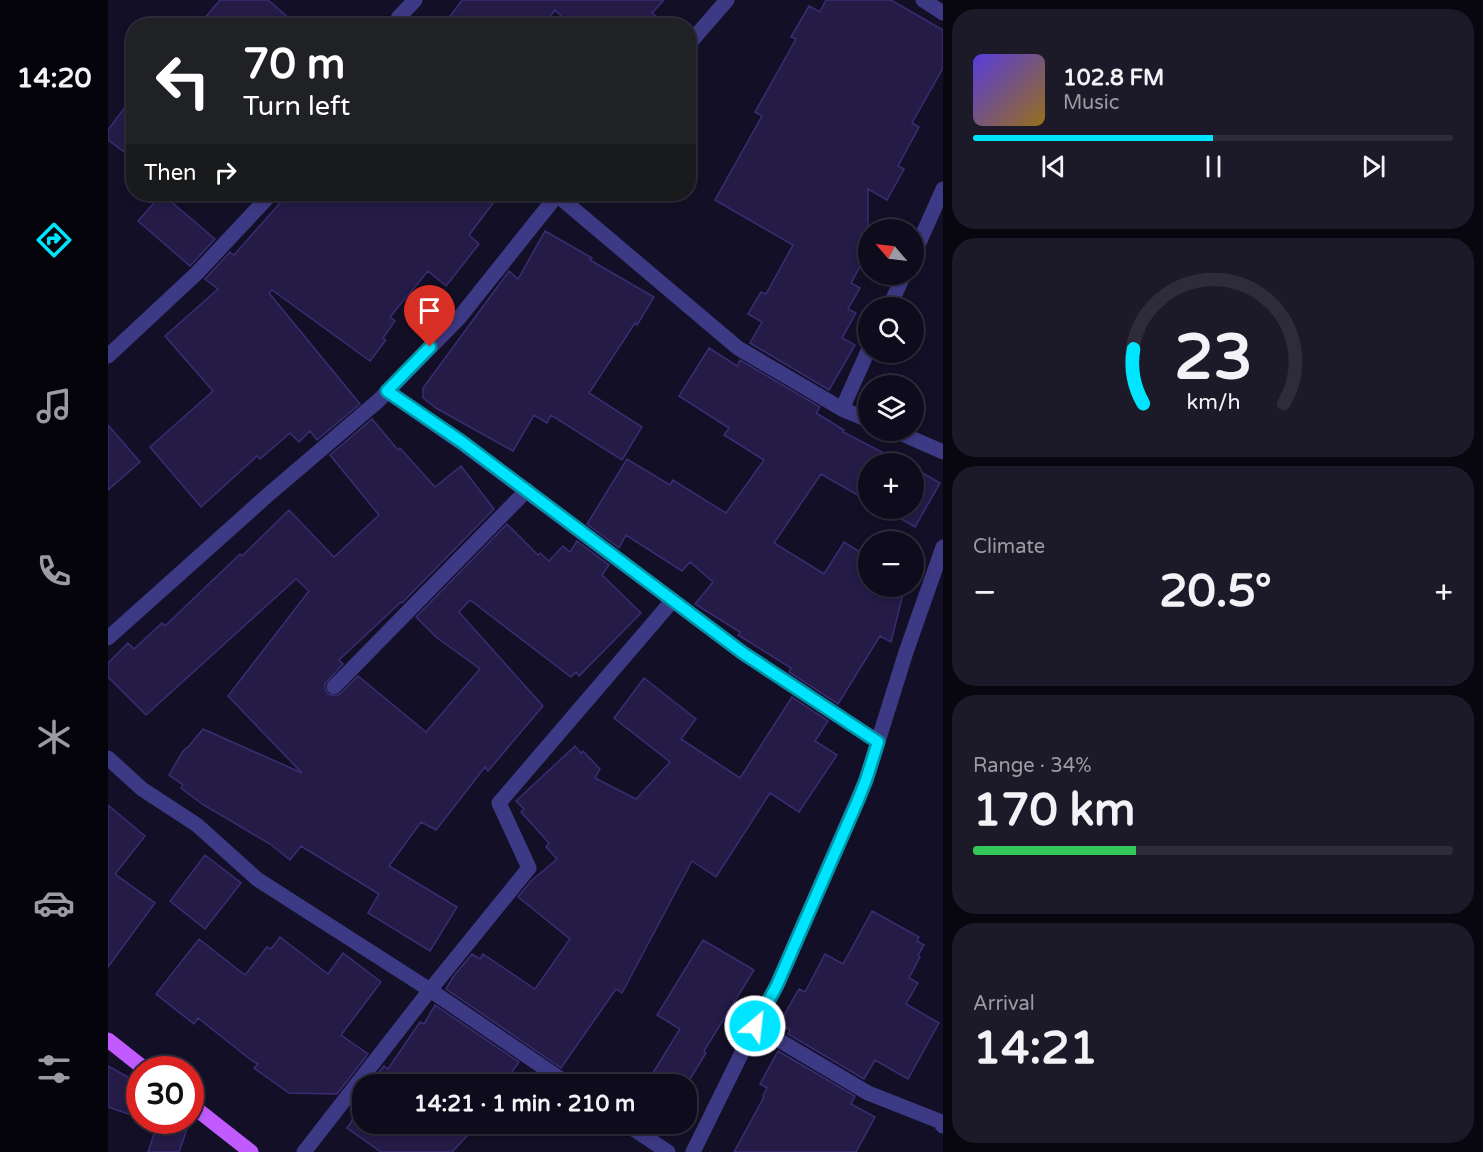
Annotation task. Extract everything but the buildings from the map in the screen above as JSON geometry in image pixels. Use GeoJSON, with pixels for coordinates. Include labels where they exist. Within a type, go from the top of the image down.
{"type":"FeatureCollection","features":[{"type":"Feature","properties":{"kind":"main road"},"geometry":{"type":"LineString","coordinates":[[108,1040],[128,1056]]}},
{"type":"Feature","properties":{"kind":"main road"},"geometry":{"type":"LineString","coordinates":[[204,1115],[251,1152]]}},
{"type":"Feature","properties":{"kind":"street"},"geometry":{"type":"LineString","coordinates":[[398,18],[415,0]]}},
{"type":"Feature","properties":{"kind":"street"},"geometry":{"type":"LineString","coordinates":[[696,36],[727,0]]}},
{"type":"Feature","properties":{"kind":"street"},"geometry":{"type":"LineString","coordinates":[[923,0],[943,13]]}},
{"type":"Feature","properties":{"kind":"street"},"geometry":{"type":"LineString","coordinates":[[924,232],[943,189]]}},
{"type":"Feature","properties":{"kind":"street"},"geometry":{"type":"LineString","coordinates":[[108,356],[197,273],[264,201]]}},
{"type":"Feature","properties":{"kind":"street"},"geometry":{"type":"LineString","coordinates":[[108,638],[387,391],[459,318],[552,201]]}},
{"type":"Feature","properties":{"kind":"street"},"geometry":{"type":"LineString","coordinates":[[566,201],[738,348],[842,409],[858,416]]}},
{"type":"Feature","properties":{"kind":"street"},"geometry":{"type":"LineString","coordinates":[[842,409],[863,363]]}},
{"type":"Feature","properties":{"kind":"street"},"geometry":{"type":"LineString","coordinates":[[387,391],[462,442],[743,653],[878,742]]}},
{"type":"Feature","properties":{"kind":"street"},"geometry":{"type":"LineString","coordinates":[[918,441],[943,452]]}},
{"type":"Feature","properties":{"kind":"street"},"geometry":{"type":"LineString","coordinates":[[334,687],[527,490]]}},
{"type":"Feature","properties":{"kind":"street"},"geometry":{"type":"LineString","coordinates":[[693,1152],[777,985],[866,780],[906,651],[943,547]]}},
{"type":"Feature","properties":{"kind":"street"},"geometry":{"type":"LineString","coordinates":[[304,1152],[430,990],[529,868],[499,803],[673,600]]}},
{"type":"Feature","properties":{"kind":"street"},"geometry":{"type":"LineString","coordinates":[[108,758],[142,789],[197,825],[257,879],[430,990],[553,1074]]}},
{"type":"Feature","properties":{"kind":"street"},"geometry":{"type":"LineString","coordinates":[[755,1026],[868,1093],[939,1121],[943,1126]]}},
{"type":"Feature","properties":{"kind":"street"},"geometry":{"type":"LineString","coordinates":[[641,1134],[668,1152]]}},
{"type":"Feature","properties":{"kind":"route"},"geometry":{"type":"LineString","coordinates":[[430,347],[387,391],[462,442],[743,653],[878,742],[858,800],[777,985],[755,1026]]}}]}
